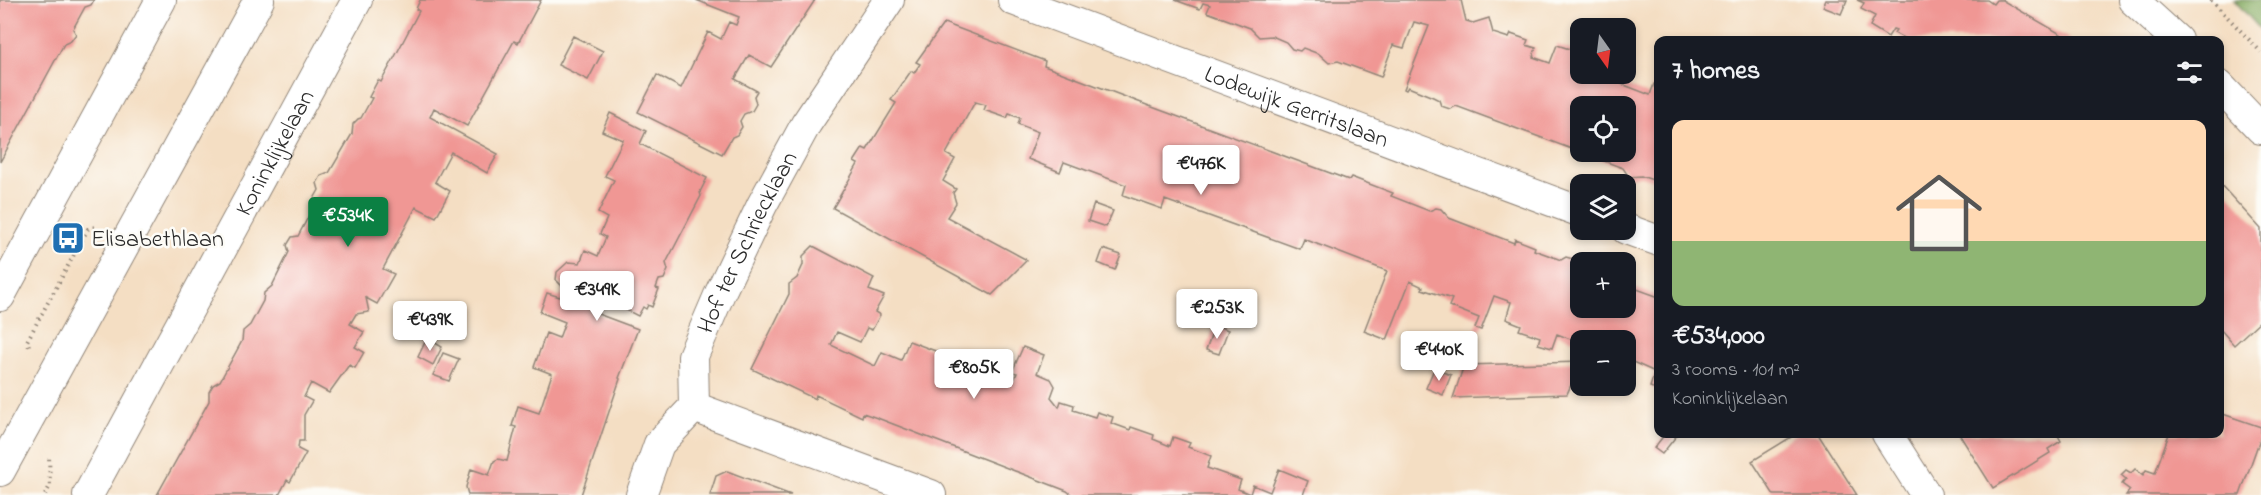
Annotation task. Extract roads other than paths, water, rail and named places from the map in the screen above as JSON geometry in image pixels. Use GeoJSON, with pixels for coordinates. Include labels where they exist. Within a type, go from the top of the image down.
{"type":"FeatureCollection","features":[{"type":"Feature","properties":{"kind":"street"},"geometry":{"type":"LineString","coordinates":[[0,296],[161,0]]}},
{"type":"Feature","properties":{"kind":"street"},"geometry":{"type":"LineString","coordinates":[[0,471],[259,0]]}},
{"type":"Feature","properties":{"kind":"street","name":"Koninklijkelaan"},"geometry":{"type":"LineString","coordinates":[[88,495],[357,0]]}},
{"type":"Feature","properties":{"kind":"street","name":"Hof ter Schriecklaan"},"geometry":{"type":"LineString","coordinates":[[694,406],[693,356],[724,284],[762,205],[806,124],[889,0]]}},
{"type":"Feature","properties":{"kind":"street","name":"Lodewijk Gerritslaan"},"geometry":{"type":"LineString","coordinates":[[1013,0],[1570,208]]}},
{"type":"Feature","properties":{"kind":"street"},"geometry":{"type":"LineString","coordinates":[[2133,0],[2172,36]]}},
{"type":"Feature","properties":{"kind":"street"},"geometry":{"type":"LineString","coordinates":[[2224,90],[2261,129]]}},
{"type":"Feature","properties":{"kind":"street"},"geometry":{"type":"LineString","coordinates":[[1636,233],[1654,239]]}},
{"type":"Feature","properties":{"kind":"street"},"geometry":{"type":"LineString","coordinates":[[641,495],[659,444],[694,406],[931,495]]}},
{"type":"Feature","properties":{"kind":"street"},"geometry":{"type":"LineString","coordinates":[[1890,438],[1926,495]]}},
{"type":"Feature","properties":{"kind":"place","name":"Elisabethlaan"},"geometry":{"type":"Point","coordinates":[68,238]}}]}
